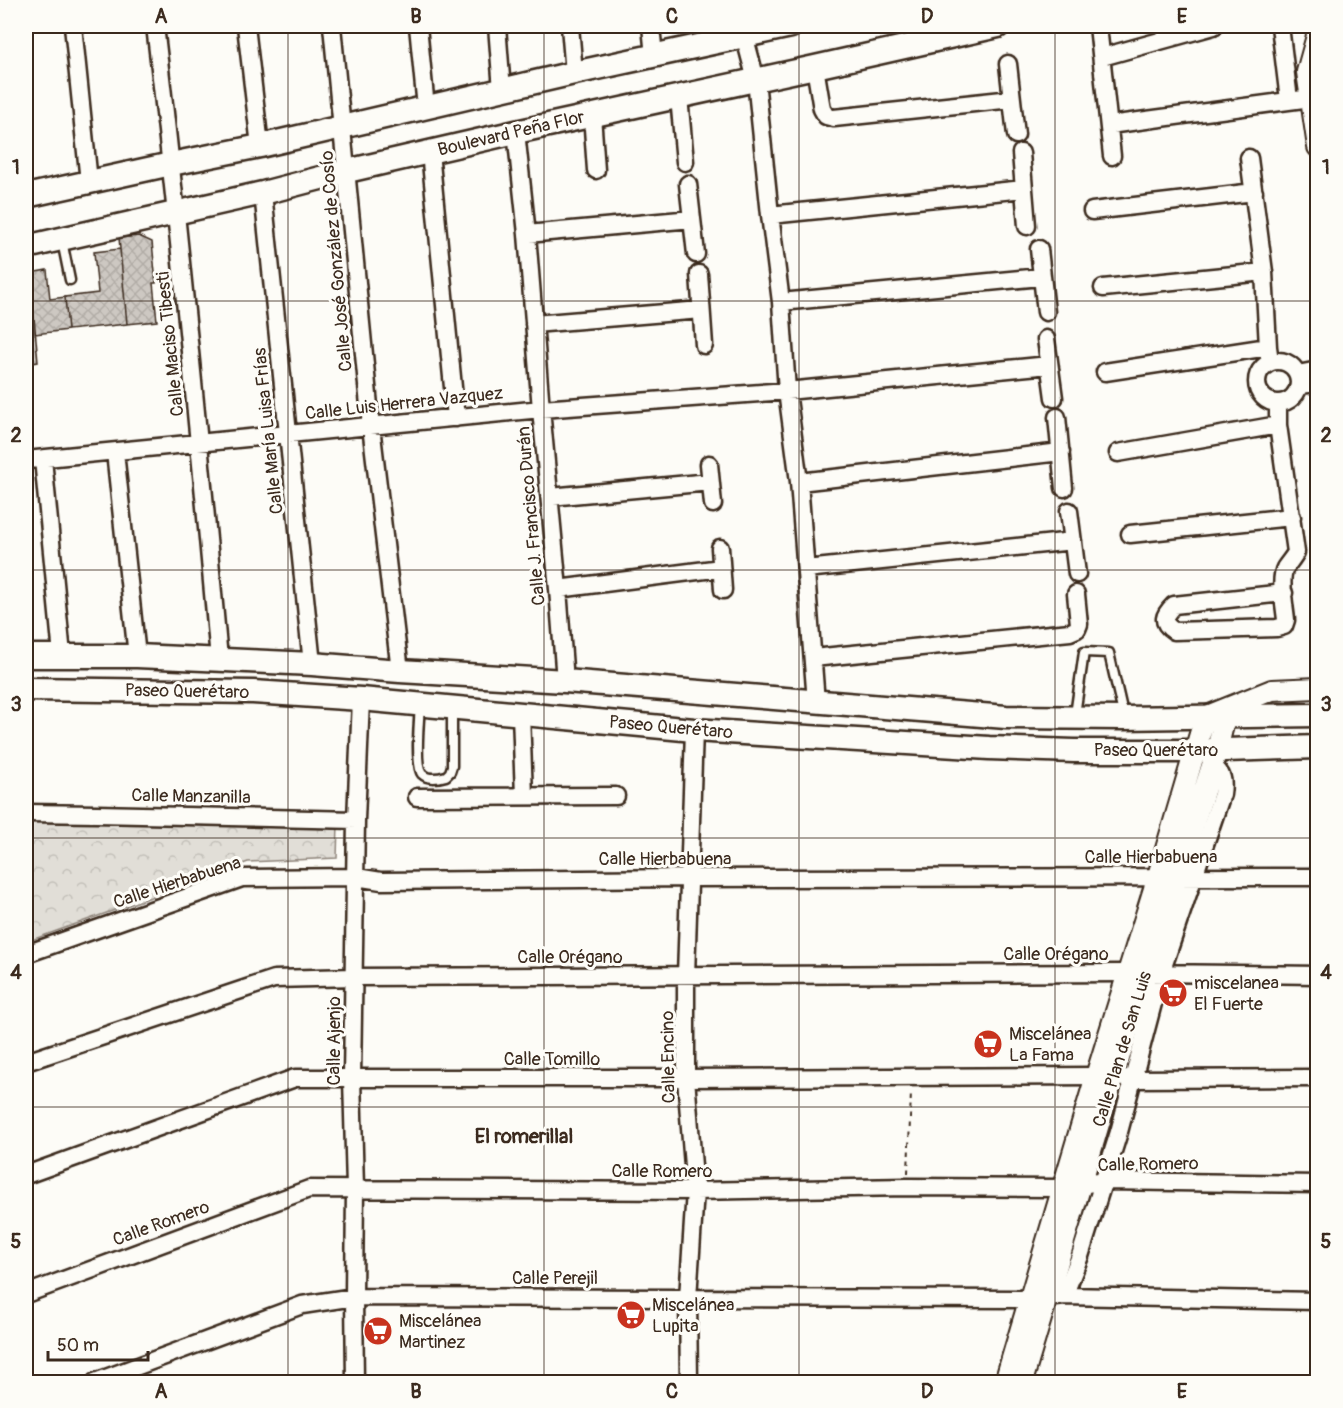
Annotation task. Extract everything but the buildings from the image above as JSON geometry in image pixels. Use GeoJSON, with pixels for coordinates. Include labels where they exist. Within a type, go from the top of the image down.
{"type":"FeatureCollection","features":[{"type":"Feature","properties":{"kind":"main road"},"geometry":{"type":"LineString","coordinates":[[26,196],[260,146],[654,56],[743,31],[790,26]]}},
{"type":"Feature","properties":{"kind":"main road","name":"Boulevard Peña Flor"},"geometry":{"type":"LineString","coordinates":[[26,247],[516,132],[998,26]]}},
{"type":"Feature","properties":{"kind":"main road","name":"Paseo Querétaro"},"geometry":{"type":"LineString","coordinates":[[26,656],[137,656],[312,664],[565,681],[1006,717],[1317,715]]}},
{"type":"Feature","properties":{"kind":"main road"},"geometry":{"type":"LineString","coordinates":[[253,692],[256,661]]}},
{"type":"Feature","properties":{"kind":"main road","name":"Paseo Querétaro"},"geometry":{"type":"LineString","coordinates":[[26,689],[253,692],[361,699],[694,730],[1021,749],[1208,755],[1317,747]]}},
{"type":"Feature","properties":{"kind":"street"},"geometry":{"type":"LineString","coordinates":[[72,26],[89,182]]}},
{"type":"Feature","properties":{"kind":"street","name":"Calle Maciso Tibesti"},"geometry":{"type":"LineString","coordinates":[[155,26],[177,212],[219,659]]}},
{"type":"Feature","properties":{"kind":"street"},"geometry":{"type":"LineString","coordinates":[[246,26],[260,146]]}},
{"type":"Feature","properties":{"kind":"street","name":"Calle José González de Cosío"},"geometry":{"type":"LineString","coordinates":[[332,26],[371,426],[400,671]]}},
{"type":"Feature","properties":{"kind":"street"},"geometry":{"type":"LineString","coordinates":[[418,26],[426,108]]}},
{"type":"Feature","properties":{"kind":"street"},"geometry":{"type":"LineString","coordinates":[[497,26],[502,90]]}},
{"type":"Feature","properties":{"kind":"street"},"geometry":{"type":"LineString","coordinates":[[570,26],[574,73]]}},
{"type":"Feature","properties":{"kind":"street"},"geometry":{"type":"LineString","coordinates":[[651,26],[654,56]]}},
{"type":"Feature","properties":{"kind":"street"},"geometry":{"type":"LineString","coordinates":[[1098,26],[1112,156]]}},
{"type":"Feature","properties":{"kind":"street"},"geometry":{"type":"LineString","coordinates":[[1102,57],[1214,26]]}},
{"type":"Feature","properties":{"kind":"street"},"geometry":{"type":"LineString","coordinates":[[1280,26],[1289,100]]}},
{"type":"Feature","properties":{"kind":"street"},"geometry":{"type":"LineString","coordinates":[[1316,26],[1317,36],[1307,72],[1317,147]]}},
{"type":"Feature","properties":{"kind":"street"},"geometry":{"type":"LineString","coordinates":[[743,31],[756,80],[781,302],[787,391],[799,482],[816,702]]}},
{"type":"Feature","properties":{"kind":"street"},"geometry":{"type":"LineString","coordinates":[[1008,64],[1016,135]]}},
{"type":"Feature","properties":{"kind":"street"},"geometry":{"type":"LineString","coordinates":[[815,67],[822,109],[826,116],[834,118],[1012,99]]}},
{"type":"Feature","properties":{"kind":"street"},"geometry":{"type":"LineString","coordinates":[[679,97],[685,162]]}},
{"type":"Feature","properties":{"kind":"street"},"geometry":{"type":"LineString","coordinates":[[1109,125],[1311,98]]}},
{"type":"Feature","properties":{"kind":"street"},"geometry":{"type":"LineString","coordinates":[[592,115],[596,170]]}},
{"type":"Feature","properties":{"kind":"street","name":"Calle J. Francisco Durán"},"geometry":{"type":"LineString","coordinates":[[516,132],[527,234],[565,681]]}},
{"type":"Feature","properties":{"kind":"street"},"geometry":{"type":"LineString","coordinates":[[429,152],[456,418]]}},
{"type":"Feature","properties":{"kind":"street"},"geometry":{"type":"LineString","coordinates":[[1021,153],[1028,226]]}},
{"type":"Feature","properties":{"kind":"street"},"geometry":{"type":"LineString","coordinates":[[1105,372],[1269,354],[1292,365],[1299,380],[1295,395],[1288,401],[1278,404],[1266,400],[1258,392],[1256,380],[1269,354],[1264,272],[1249,158]]}},
{"type":"Feature","properties":{"kind":"street"},"geometry":{"type":"LineString","coordinates":[[688,184],[696,254]]}},
{"type":"Feature","properties":{"kind":"street"},"geometry":{"type":"LineString","coordinates":[[770,215],[1024,189]]}},
{"type":"Feature","properties":{"kind":"street"},"geometry":{"type":"LineString","coordinates":[[1092,211],[1254,192]]}},
{"type":"Feature","properties":{"kind":"street","name":"Calle María Luisa Frías"},"geometry":{"type":"LineString","coordinates":[[263,193],[312,664]]}},
{"type":"Feature","properties":{"kind":"street"},"geometry":{"type":"LineString","coordinates":[[527,234],[692,219]]}},
{"type":"Feature","properties":{"kind":"street"},"geometry":{"type":"LineString","coordinates":[[1039,249],[1046,312]]}},
{"type":"Feature","properties":{"kind":"street"},"geometry":{"type":"LineString","coordinates":[[1103,288],[1264,272]]}},
{"type":"Feature","properties":{"kind":"street"},"geometry":{"type":"LineString","coordinates":[[699,274],[704,345]]}},
{"type":"Feature","properties":{"kind":"street"},"geometry":{"type":"LineString","coordinates":[[781,302],[1041,276]]}},
{"type":"Feature","properties":{"kind":"street"},"geometry":{"type":"LineString","coordinates":[[534,324],[701,310]]}},
{"type":"Feature","properties":{"kind":"street"},"geometry":{"type":"LineString","coordinates":[[1047,339],[1054,398]]}},
{"type":"Feature","properties":{"kind":"street","name":"Calle Luis Herrera Vazquez"},"geometry":{"type":"LineString","coordinates":[[26,460],[541,409],[787,391],[1049,365]]}},
{"type":"Feature","properties":{"kind":"street"},"geometry":{"type":"LineString","coordinates":[[1299,380],[1317,370]]}},
{"type":"Feature","properties":{"kind":"street"},"geometry":{"type":"LineString","coordinates":[[1299,380],[1317,383]]}},
{"type":"Feature","properties":{"kind":"street"},"geometry":{"type":"LineString","coordinates":[[1278,404],[1278,425],[1296,552],[1285,569],[1283,577],[1286,620],[1284,626],[1174,631],[1167,626],[1165,619],[1167,612],[1174,605],[1284,592]]}},
{"type":"Feature","properties":{"kind":"street"},"geometry":{"type":"LineString","coordinates":[[1057,417],[1064,488]]}},
{"type":"Feature","properties":{"kind":"street"},"geometry":{"type":"LineString","coordinates":[[1118,453],[1278,425]]}},
{"type":"Feature","properties":{"kind":"street"},"geometry":{"type":"LineString","coordinates":[[115,452],[137,656]]}},
{"type":"Feature","properties":{"kind":"street"},"geometry":{"type":"LineString","coordinates":[[799,482],[1061,452]]}},
{"type":"Feature","properties":{"kind":"street"},"geometry":{"type":"LineString","coordinates":[[43,459],[62,655]]}},
{"type":"Feature","properties":{"kind":"street"},"geometry":{"type":"LineString","coordinates":[[709,464],[713,504]]}},
{"type":"Feature","properties":{"kind":"street"},"geometry":{"type":"LineString","coordinates":[[550,497],[710,482]]}},
{"type":"Feature","properties":{"kind":"street"},"geometry":{"type":"LineString","coordinates":[[1069,511],[1077,574]]}},
{"type":"Feature","properties":{"kind":"street"},"geometry":{"type":"LineString","coordinates":[[1130,534],[1292,517]]}},
{"type":"Feature","properties":{"kind":"street"},"geometry":{"type":"LineString","coordinates":[[806,569],[1073,541]]}},
{"type":"Feature","properties":{"kind":"street"},"geometry":{"type":"LineString","coordinates":[[720,548],[723,590]]}},
{"type":"Feature","properties":{"kind":"street"},"geometry":{"type":"LineString","coordinates":[[558,589],[721,568]]}},
{"type":"Feature","properties":{"kind":"street"},"geometry":{"type":"LineString","coordinates":[[813,658],[1070,632],[1077,629],[1079,624],[1076,594]]}},
{"type":"Feature","properties":{"kind":"street"},"geometry":{"type":"LineString","coordinates":[[1215,717],[1272,690],[1317,688]]}},
{"type":"Feature","properties":{"kind":"street","name":"Calle Ajenjo"},"geometry":{"type":"LineString","coordinates":[[355,1383],[355,1188],[352,1078],[356,820],[361,699]]}},
{"type":"Feature","properties":{"kind":"street"},"geometry":{"type":"LineString","coordinates":[[521,714],[524,796]]}},
{"type":"Feature","properties":{"kind":"street","name":"Calle Plan de San Luis"},"geometry":{"type":"LineString","coordinates":[[1022,1383],[1047,1298],[1072,1186],[1105,1076],[1146,973],[1176,877],[1208,755],[1215,717]]}},
{"type":"Feature","properties":{"kind":"street","name":"Calle Encino"},"geometry":{"type":"LineString","coordinates":[[689,1383],[688,1298],[695,1191],[686,1078],[686,976],[694,730]]}},
{"type":"Feature","properties":{"kind":"street"},"geometry":{"type":"LineString","coordinates":[[1047,1298],[1080,1256],[1134,1079],[1146,973],[1176,877],[1222,794],[1224,784],[1221,772],[1208,755]]}},
{"type":"Feature","properties":{"kind":"street"},"geometry":{"type":"LineString","coordinates":[[417,796],[616,796]]}},
{"type":"Feature","properties":{"kind":"street","name":"Calle Manzanilla"},"geometry":{"type":"LineString","coordinates":[[26,813],[356,820]]}},
{"type":"Feature","properties":{"kind":"street","name":"Calle Hierbabuena"},"geometry":{"type":"LineString","coordinates":[[26,954],[242,878],[356,877],[381,881],[1317,877]]}},
{"type":"Feature","properties":{"kind":"street","name":"Calle Orégano"},"geometry":{"type":"LineString","coordinates":[[26,1062],[274,979],[1146,973],[1317,975]]}},
{"type":"Feature","properties":{"kind":"street","name":"Calle Tomillo"},"geometry":{"type":"LineString","coordinates":[[26,1175],[296,1078],[1105,1076],[1134,1079],[1317,1078]]}},
{"type":"Feature","properties":{"kind":"street","name":"Calle Romero"},"geometry":{"type":"LineString","coordinates":[[26,1294],[309,1189],[695,1191],[1072,1186],[1104,1181],[1317,1184]]}},
{"type":"Feature","properties":{"kind":"street","name":"Calle Perejil"},"geometry":{"type":"LineString","coordinates":[[95,1383],[302,1305],[354,1297],[1047,1298],[1317,1301]]}},
{"type":"Feature","properties":{"kind":"street","name":"Calle Plan de San Luis"},"geometry":{"type":"LineString","coordinates":[[1005,1383],[1047,1298]]}},
{"type":"Feature","properties":{"kind":"lane"},"geometry":{"type":"LineString","coordinates":[[62,238],[70,280]]}},
{"type":"Feature","properties":{"kind":"lane"},"geometry":{"type":"LineString","coordinates":[[1074,718],[1084,652],[1109,653],[1124,718]]}},
{"type":"Feature","properties":{"kind":"lane"},"geometry":{"type":"LineString","coordinates":[[420,705],[418,759],[420,770],[427,777],[446,776],[450,772],[452,766],[452,708]]}},
{"type":"Feature","properties":{"kind":"path"},"geometry":{"type":"LineString","coordinates":[[907,1187],[912,1077]]}},
{"type":"Feature","properties":{"kind":"green space"},"geometry":{"type":"Polygon","coordinates":[[[26,822],[338,824],[337,858],[248,862],[26,942],[26,822]]]}},
{"type":"Feature","properties":{"kind":"place","name":"miscelanea El Fuerte"},"geometry":{"type":"Point","coordinates":[1173,993]}},
{"type":"Feature","properties":{"kind":"place","name":"Miscelánea La Fama"},"geometry":{"type":"Point","coordinates":[988,1044]}},
{"type":"Feature","properties":{"kind":"place","name":"Miscelánea Lupita"},"geometry":{"type":"Point","coordinates":[631,1315]}},
{"type":"Feature","properties":{"kind":"place","name":"Miscelánea Martinez"},"geometry":{"type":"Point","coordinates":[378,1331]}},
{"type":"Feature","properties":{"kind":"district","name":"El romerillal"},"geometry":{"type":"Point","coordinates":[524,1136]}}]}
